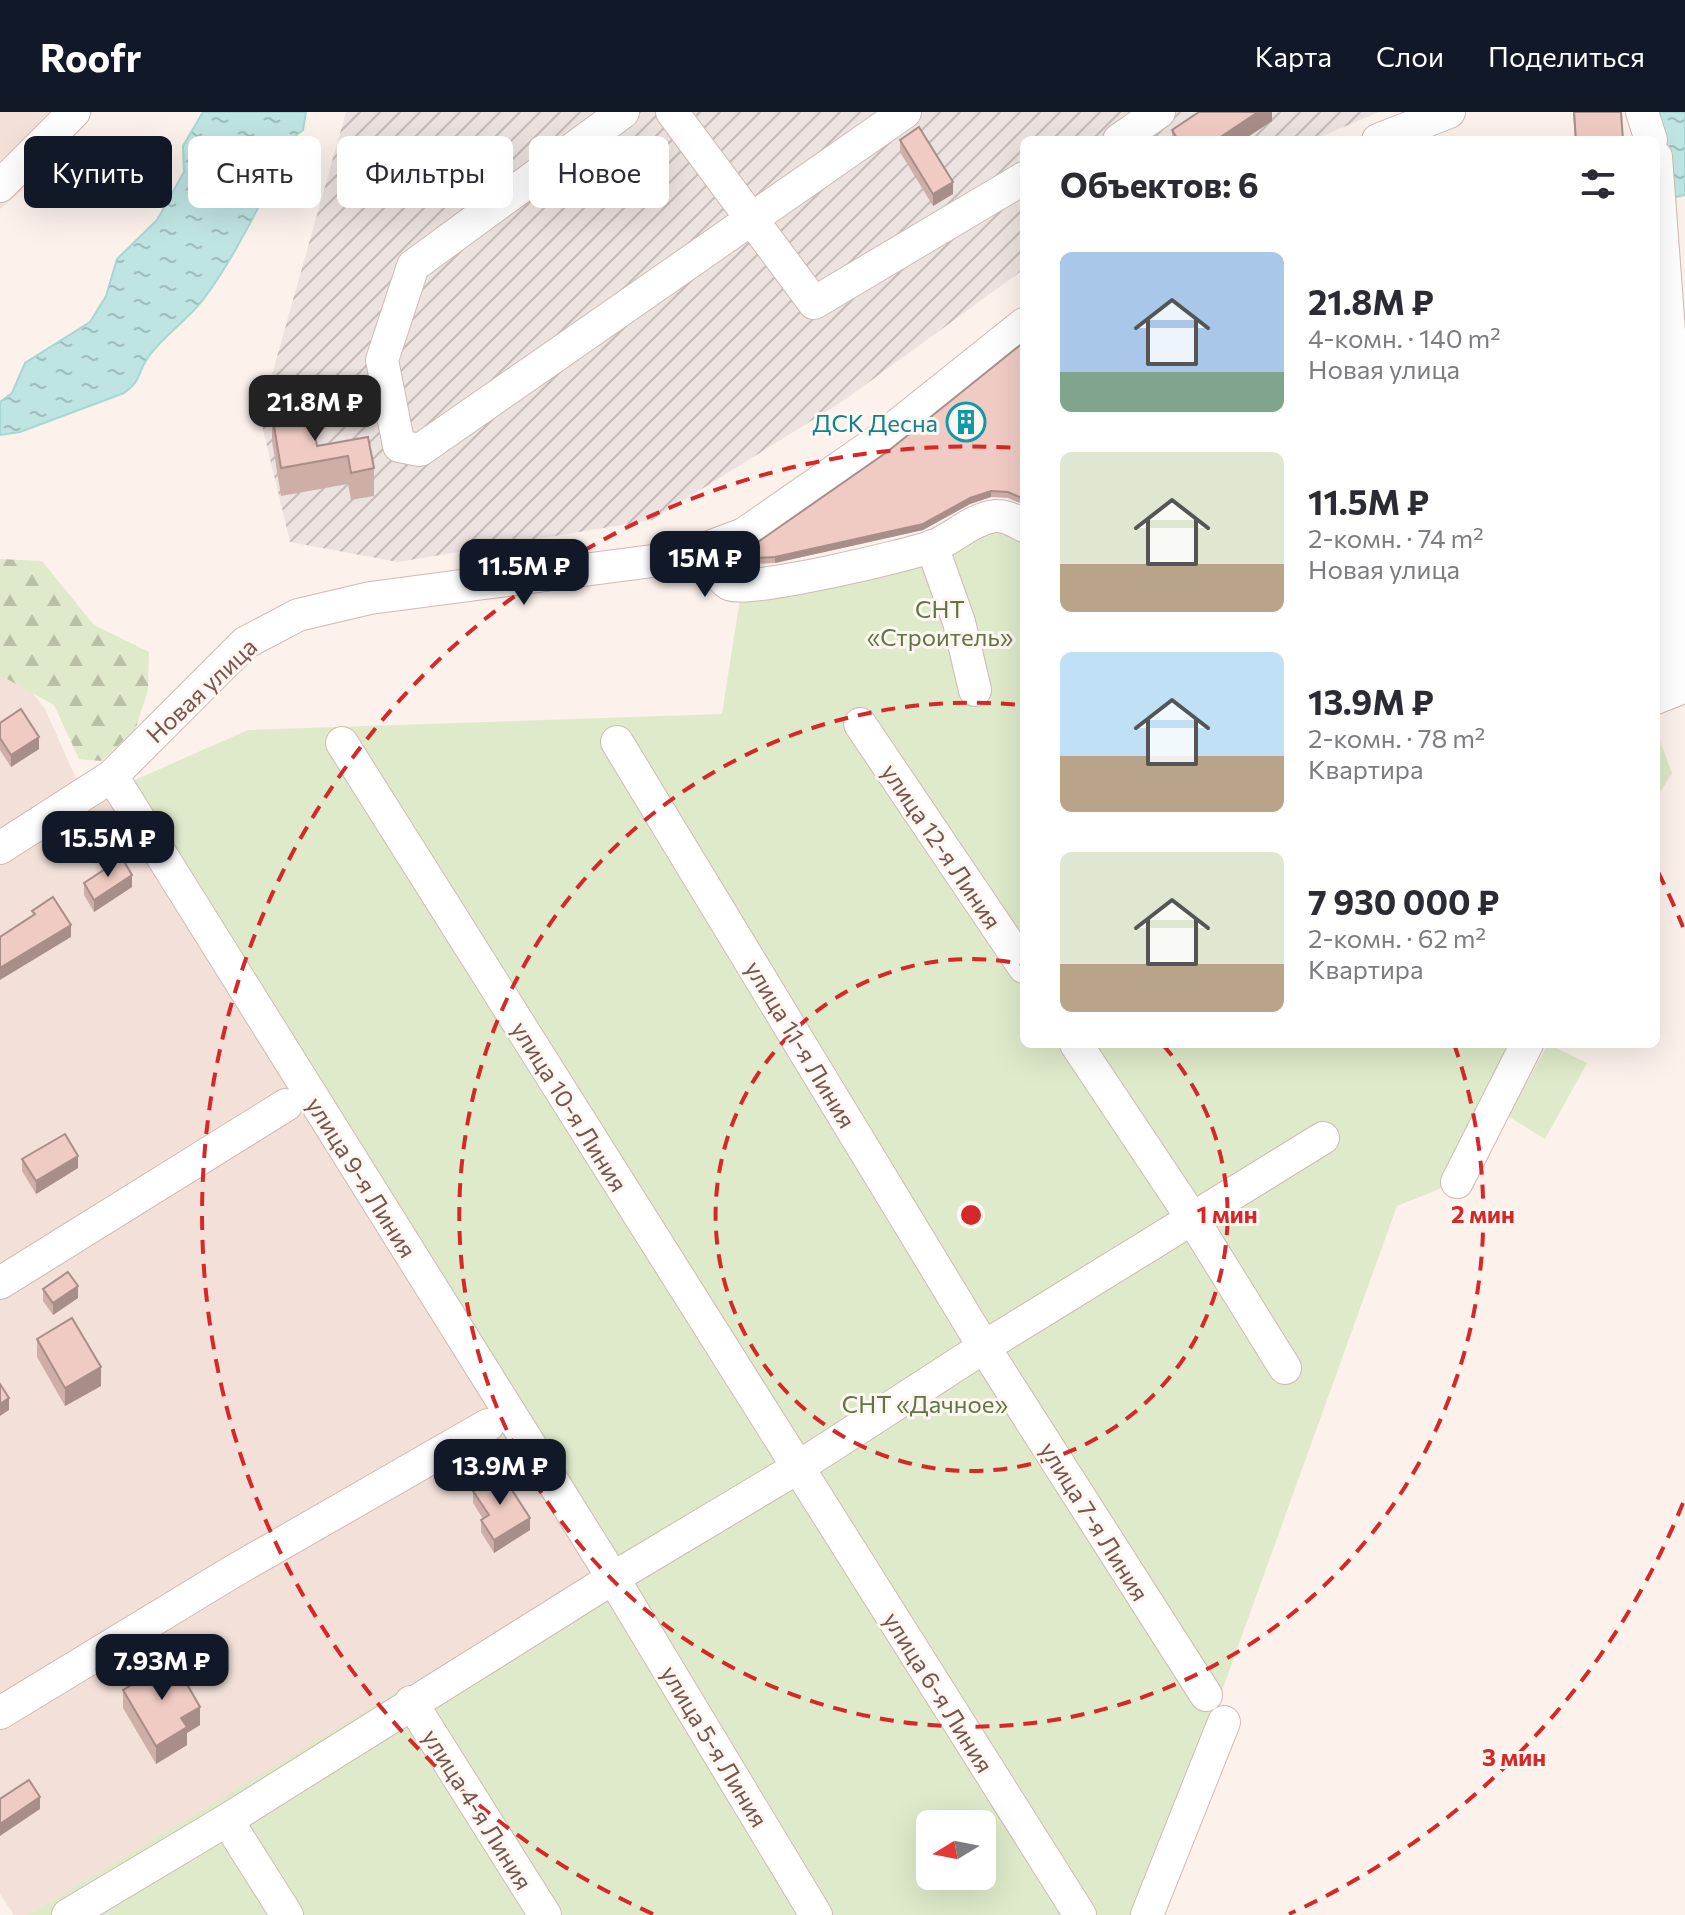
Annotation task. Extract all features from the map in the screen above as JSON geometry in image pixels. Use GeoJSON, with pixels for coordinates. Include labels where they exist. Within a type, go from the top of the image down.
{"type":"FeatureCollection","features":[{"type":"Feature","properties":{"kind":"street"},"geometry":{"type":"LineString","coordinates":[[0,186],[74,112]]}},
{"type":"Feature","properties":{"kind":"street"},"geometry":{"type":"LineString","coordinates":[[623,112],[413,266],[382,360],[399,446],[420,450],[905,112]]}},
{"type":"Feature","properties":{"kind":"street"},"geometry":{"type":"LineString","coordinates":[[672,112],[814,303],[1020,180]]}},
{"type":"Feature","properties":{"kind":"street"},"geometry":{"type":"LineString","coordinates":[[1125,136],[1159,112]]}},
{"type":"Feature","properties":{"kind":"street"},"geometry":{"type":"LineString","coordinates":[[1386,128],[1449,112]]}},
{"type":"Feature","properties":{"kind":"street"},"geometry":{"type":"LineString","coordinates":[[1642,112],[1650,136]]}},
{"type":"Feature","properties":{"kind":"street"},"geometry":{"type":"LineString","coordinates":[[1660,242],[1675,411],[1666,570],[1676,690],[1660,696]]}},
{"type":"Feature","properties":{"kind":"street","name":"Новая улица"},"geometry":{"type":"LineString","coordinates":[[0,848],[112,776],[245,643],[298,615],[370,598],[683,557],[744,534],[875,443],[1020,327]]}},
{"type":"Feature","properties":{"kind":"street"},"geometry":{"type":"LineString","coordinates":[[706,548],[719,575],[732,586],[747,586],[825,573],[932,546],[970,524],[994,516],[1020,524]]}},
{"type":"Feature","properties":{"kind":"street"},"geometry":{"type":"LineString","coordinates":[[932,546],[959,622],[975,690]]}},
{"type":"Feature","properties":{"kind":"street","name":"улица 12-я Линия"},"geometry":{"type":"LineString","coordinates":[[860,724],[1020,961]]}},
{"type":"Feature","properties":{"kind":"street","name":"улица 11-я Линия"},"geometry":{"type":"LineString","coordinates":[[617,742],[984,1347]]}},
{"type":"Feature","properties":{"kind":"street","name":"улица 10-я Линия"},"geometry":{"type":"LineString","coordinates":[[342,743],[797,1468]]}},
{"type":"Feature","properties":{"kind":"street","name":"улица 9-я Линия"},"geometry":{"type":"LineString","coordinates":[[112,776],[613,1578]]}},
{"type":"Feature","properties":{"kind":"street"},"geometry":{"type":"LineString","coordinates":[[1079,1048],[1192,1218],[1285,1368]]}},
{"type":"Feature","properties":{"kind":"street"},"geometry":{"type":"LineString","coordinates":[[1457,1182],[1525,1048]]}},
{"type":"Feature","properties":{"kind":"street"},"geometry":{"type":"LineString","coordinates":[[0,1283],[286,1105]]}},
{"type":"Feature","properties":{"kind":"street"},"geometry":{"type":"LineString","coordinates":[[68,1915],[227,1820],[613,1578],[797,1468],[984,1347],[1323,1138]]}},
{"type":"Feature","properties":{"kind":"street","name":"улица 7-я Линия"},"geometry":{"type":"LineString","coordinates":[[984,1347],[1206,1695]]}},
{"type":"Feature","properties":{"kind":"street"},"geometry":{"type":"LineString","coordinates":[[0,1713],[207,1587],[488,1425]]}},
{"type":"Feature","properties":{"kind":"street","name":"улица 6-я Линия"},"geometry":{"type":"LineString","coordinates":[[797,1468],[1080,1915]]}},
{"type":"Feature","properties":{"kind":"street","name":"улица 5-я Линия"},"geometry":{"type":"LineString","coordinates":[[613,1578],[816,1915]]}},
{"type":"Feature","properties":{"kind":"street","name":"улица 4-я Линия"},"geometry":{"type":"LineString","coordinates":[[411,1702],[545,1915]]}},
{"type":"Feature","properties":{"kind":"street"},"geometry":{"type":"LineString","coordinates":[[1147,1915],[1224,1722]]}},
{"type":"Feature","properties":{"kind":"street"},"geometry":{"type":"LineString","coordinates":[[227,1820],[287,1915]]}},
{"type":"Feature","properties":{"kind":"shaded area"},"geometry":{"type":"Polygon","coordinates":[[[0,112],[93,112],[73,136],[24,136],[24,189],[0,209],[0,112]]]}},
{"type":"Feature","properties":{"kind":"shaded area"},"geometry":{"type":"Polygon","coordinates":[[[346,112],[1379,112],[1322,136],[1020,136],[1020,272],[843,401],[652,520],[398,562],[290,542],[260,417],[337,144],[337,208],[513,208],[513,136],[339,136],[346,112]]]}},
{"type":"Feature","properties":{"kind":"shaded area"},"geometry":{"type":"Polygon","coordinates":[[[0,664],[13,667],[45,709],[79,785],[0,833],[0,664]]]}},
{"type":"Feature","properties":{"kind":"shaded area"},"geometry":{"type":"Polygon","coordinates":[[[110,791],[593,1575],[28,1915],[14,1915],[0,1894],[0,860],[110,791]]]}},
{"type":"Feature","properties":{"kind":"green space","name":"СНТ «Дачное»"},"geometry":{"type":"Polygon","coordinates":[[[1020,520],[1020,1048],[1517,1048],[1442,1188],[1397,1206],[1141,1915],[28,1915],[593,1574],[110,791],[248,730],[722,714],[744,573],[1020,520]]]}},
{"type":"Feature","properties":{"kind":"green space"},"geometry":{"type":"Polygon","coordinates":[[[0,559],[42,561],[94,625],[149,652],[148,690],[135,730],[101,761],[79,759],[54,705],[0,675],[0,559]]]}},
{"type":"Feature","properties":{"kind":"green space"},"geometry":{"type":"Polygon","coordinates":[[[1660,741],[1672,773],[1660,792],[1660,741]]]}},
{"type":"Feature","properties":{"kind":"green space"},"geometry":{"type":"Polygon","coordinates":[[[1546,1048],[1556,1048],[1587,1063],[1545,1139],[1508,1116],[1546,1048]]]}},
{"type":"Feature","properties":{"kind":"water"},"geometry":{"type":"Polygon","coordinates":[[[203,112],[306,112],[303,130],[295,136],[189,136],[203,112]]]}},
{"type":"Feature","properties":{"kind":"water"},"geometry":{"type":"Polygon","coordinates":[[[1659,112],[1685,112],[1685,195],[1675,197],[1659,112]]]}},
{"type":"Feature","properties":{"kind":"water"},"geometry":{"type":"Polygon","coordinates":[[[188,138],[188,208],[258,208],[224,269],[196,308],[153,351],[134,384],[124,393],[20,432],[0,435],[0,402],[12,393],[25,363],[90,322],[106,296],[117,259],[157,220],[164,208],[172,208],[172,193],[184,172],[183,146],[188,138]]]}},
{"type":"Feature","properties":{"kind":"building"},"geometry":{"type":"Polygon","coordinates":[[[1199,112],[1258,112],[1222,136],[1176,136],[1172,130],[1199,112]]]}},
{"type":"Feature","properties":{"kind":"building"},"geometry":{"type":"Polygon","coordinates":[[[1574,112],[1621,112],[1623,136],[1576,136],[1574,112]]]}},
{"type":"Feature","properties":{"kind":"building"},"geometry":{"type":"Polygon","coordinates":[[[919,127],[953,182],[933,194],[900,140],[919,127]]]}},
{"type":"Feature","properties":{"kind":"building","name":"ДСК Десна"},"geometry":{"type":"Polygon","coordinates":[[[1020,345],[1020,497],[1008,492],[991,491],[970,498],[923,524],[775,557],[736,559],[732,553],[755,544],[887,452],[1020,345]]]}},
{"type":"Feature","properties":{"kind":"building"},"geometry":{"type":"Polygon","coordinates":[[[310,407],[317,446],[368,437],[374,468],[351,473],[348,456],[281,468],[272,414],[310,407]]]}},
{"type":"Feature","properties":{"kind":"building"},"geometry":{"type":"Polygon","coordinates":[[[21,709],[39,737],[11,755],[0,738],[0,723],[21,709]]]}},
{"type":"Feature","properties":{"kind":"building"},"geometry":{"type":"Polygon","coordinates":[[[122,858],[132,875],[94,900],[84,883],[122,858]]]}},
{"type":"Feature","properties":{"kind":"building"},"geometry":{"type":"Polygon","coordinates":[[[53,897],[71,925],[0,968],[0,937],[35,914],[32,911],[53,897]]]}},
{"type":"Feature","properties":{"kind":"building"},"geometry":{"type":"Polygon","coordinates":[[[65,1134],[78,1156],[36,1181],[22,1159],[65,1134]]]}},
{"type":"Feature","properties":{"kind":"building"},"geometry":{"type":"Polygon","coordinates":[[[68,1272],[78,1286],[53,1303],[43,1289],[68,1272]]]}},
{"type":"Feature","properties":{"kind":"building"},"geometry":{"type":"Polygon","coordinates":[[[72,1318],[101,1367],[65,1388],[37,1339],[72,1318]]]}},
{"type":"Feature","properties":{"kind":"building"},"geometry":{"type":"Polygon","coordinates":[[[0,1384],[9,1398],[0,1404],[0,1384]]]}},
{"type":"Feature","properties":{"kind":"building"},"geometry":{"type":"Polygon","coordinates":[[[501,1473],[530,1518],[494,1540],[481,1520],[489,1515],[473,1491],[501,1473]]]}},
{"type":"Feature","properties":{"kind":"building"},"geometry":{"type":"Polygon","coordinates":[[[173,1660],[200,1707],[181,1718],[187,1727],[156,1746],[123,1690],[173,1660]]]}},
{"type":"Feature","properties":{"kind":"building"},"geometry":{"type":"Polygon","coordinates":[[[29,1780],[40,1797],[0,1824],[0,1799],[29,1780]]]}},
{"type":"Feature","properties":{"kind":"place","name":"ДСК Десна"},"geometry":{"type":"Point","coordinates":[966,422]}},
{"type":"Feature","properties":{"kind":"park label","name":"СНТ «Строитель»"},"geometry":{"type":"Point","coordinates":[940,622]}}]}
